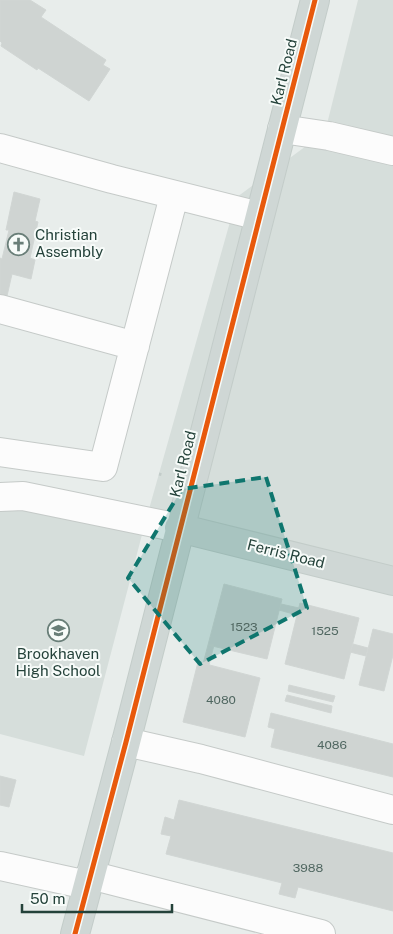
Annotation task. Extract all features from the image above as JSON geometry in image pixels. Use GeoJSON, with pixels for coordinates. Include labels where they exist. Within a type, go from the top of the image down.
{"type":"FeatureCollection","features":[{"type":"Feature","properties":{"kind":"main road","name":"Karl Road"},"geometry":{"type":"LineString","coordinates":[[75,934],[126,742],[315,0]]}},
{"type":"Feature","properties":{"kind":"main road","name":"Ferris Road"},"geometry":{"type":"LineString","coordinates":[[180,528],[393,581]]}},
{"type":"Feature","properties":{"kind":"lane"},"geometry":{"type":"LineString","coordinates":[[282,129],[329,136],[393,151]]}},
{"type":"Feature","properties":{"kind":"lane"},"geometry":{"type":"LineString","coordinates":[[0,148],[174,196],[259,216]]}},
{"type":"Feature","properties":{"kind":"lane"},"geometry":{"type":"LineString","coordinates":[[0,452],[103,467],[174,196]]}},
{"type":"Feature","properties":{"kind":"lane"},"geometry":{"type":"LineString","coordinates":[[0,310],[135,346]]}},
{"type":"Feature","properties":{"kind":"lane"},"geometry":{"type":"LineString","coordinates":[[0,497],[23,496],[180,528]]}},
{"type":"Feature","properties":{"kind":"lane"},"geometry":{"type":"LineString","coordinates":[[126,742],[209,761],[393,810]]}},
{"type":"Feature","properties":{"kind":"lane"},"geometry":{"type":"LineString","coordinates":[[0,866],[89,880],[321,934]]}},
{"type":"Feature","properties":{"kind":"path"},"geometry":{"type":"LineString","coordinates":[[158,474],[163,475]]}},
{"type":"Feature","properties":{"kind":"path"},"geometry":{"type":"LineString","coordinates":[[136,561],[141,562]]}},
{"type":"Feature","properties":{"kind":"highlighted area"},"geometry":{"type":"Polygon","coordinates":[[[266,477],[307,608],[200,664],[128,578],[182,489],[266,477]]]}},
{"type":"Feature","properties":{"kind":"shaded area"},"geometry":{"type":"Polygon","coordinates":[[[358,0],[393,0],[393,581],[144,527],[237,197],[325,132],[358,0]]]}},
{"type":"Feature","properties":{"kind":"shaded area","name":"Brookhaven High School"},"geometry":{"type":"Polygon","coordinates":[[[0,502],[144,527],[84,756],[0,734],[0,502]]]}},
{"type":"Feature","properties":{"kind":"building"},"geometry":{"type":"Polygon","coordinates":[[[0,0],[30,0],[46,10],[41,17],[106,60],[103,65],[110,69],[89,101],[1,46],[0,0]]]}},
{"type":"Feature","properties":{"kind":"building","name":"Christian Assembly"},"geometry":{"type":"Polygon","coordinates":[[[14,192],[40,199],[35,221],[38,222],[30,258],[35,260],[31,279],[12,274],[7,296],[0,294],[0,258],[2,259],[9,230],[6,230],[14,192]]]}},
{"type":"Feature","properties":{"kind":"building"},"geometry":{"type":"Polygon","coordinates":[[[224,584],[282,599],[267,659],[208,645],[224,584]]]}},
{"type":"Feature","properties":{"kind":"building"},"geometry":{"type":"Polygon","coordinates":[[[300,603],[359,618],[344,679],[285,664],[300,603]]]}},
{"type":"Feature","properties":{"kind":"building"},"geometry":{"type":"Polygon","coordinates":[[[281,604],[299,608],[297,615],[279,610],[281,604]]]}},
{"type":"Feature","properties":{"kind":"building"},"geometry":{"type":"Polygon","coordinates":[[[373,629],[393,634],[393,655],[384,691],[359,685],[373,629]]]}},
{"type":"Feature","properties":{"kind":"building"},"geometry":{"type":"Polygon","coordinates":[[[353,644],[368,648],[366,656],[350,652],[353,644]]]}},
{"type":"Feature","properties":{"kind":"building"},"geometry":{"type":"Polygon","coordinates":[[[208,645],[214,645],[209,665],[203,664],[208,645]]]}},
{"type":"Feature","properties":{"kind":"building"},"geometry":{"type":"Polygon","coordinates":[[[198,662],[260,678],[245,737],[183,722],[198,662]]]}},
{"type":"Feature","properties":{"kind":"building"},"geometry":{"type":"Polygon","coordinates":[[[289,685],[335,696],[333,702],[288,691],[289,685]]]}},
{"type":"Feature","properties":{"kind":"building"},"geometry":{"type":"Polygon","coordinates":[[[287,695],[332,706],[331,713],[285,701],[287,695]]]}},
{"type":"Feature","properties":{"kind":"building"},"geometry":{"type":"Polygon","coordinates":[[[271,713],[393,744],[393,777],[271,747],[275,729],[268,727],[271,713]]]}},
{"type":"Feature","properties":{"kind":"building"},"geometry":{"type":"Polygon","coordinates":[[[0,776],[16,780],[9,807],[0,805],[0,776]]]}},
{"type":"Feature","properties":{"kind":"building"},"geometry":{"type":"Polygon","coordinates":[[[179,800],[393,853],[393,911],[298,887],[295,898],[279,894],[282,883],[166,854],[171,836],[161,834],[165,817],[174,820],[179,800]]]}},
{"type":"Feature","properties":{"kind":"cycle path"},"geometry":{"type":"LineString","coordinates":[[75,934],[126,742],[315,0]]}},
{"type":"Feature","properties":{"kind":"place","name":"Christian Assembly"},"geometry":{"type":"Point","coordinates":[19,244]}},
{"type":"Feature","properties":{"kind":"place","name":"Brookhaven High School"},"geometry":{"type":"Point","coordinates":[58,631]}}]}
